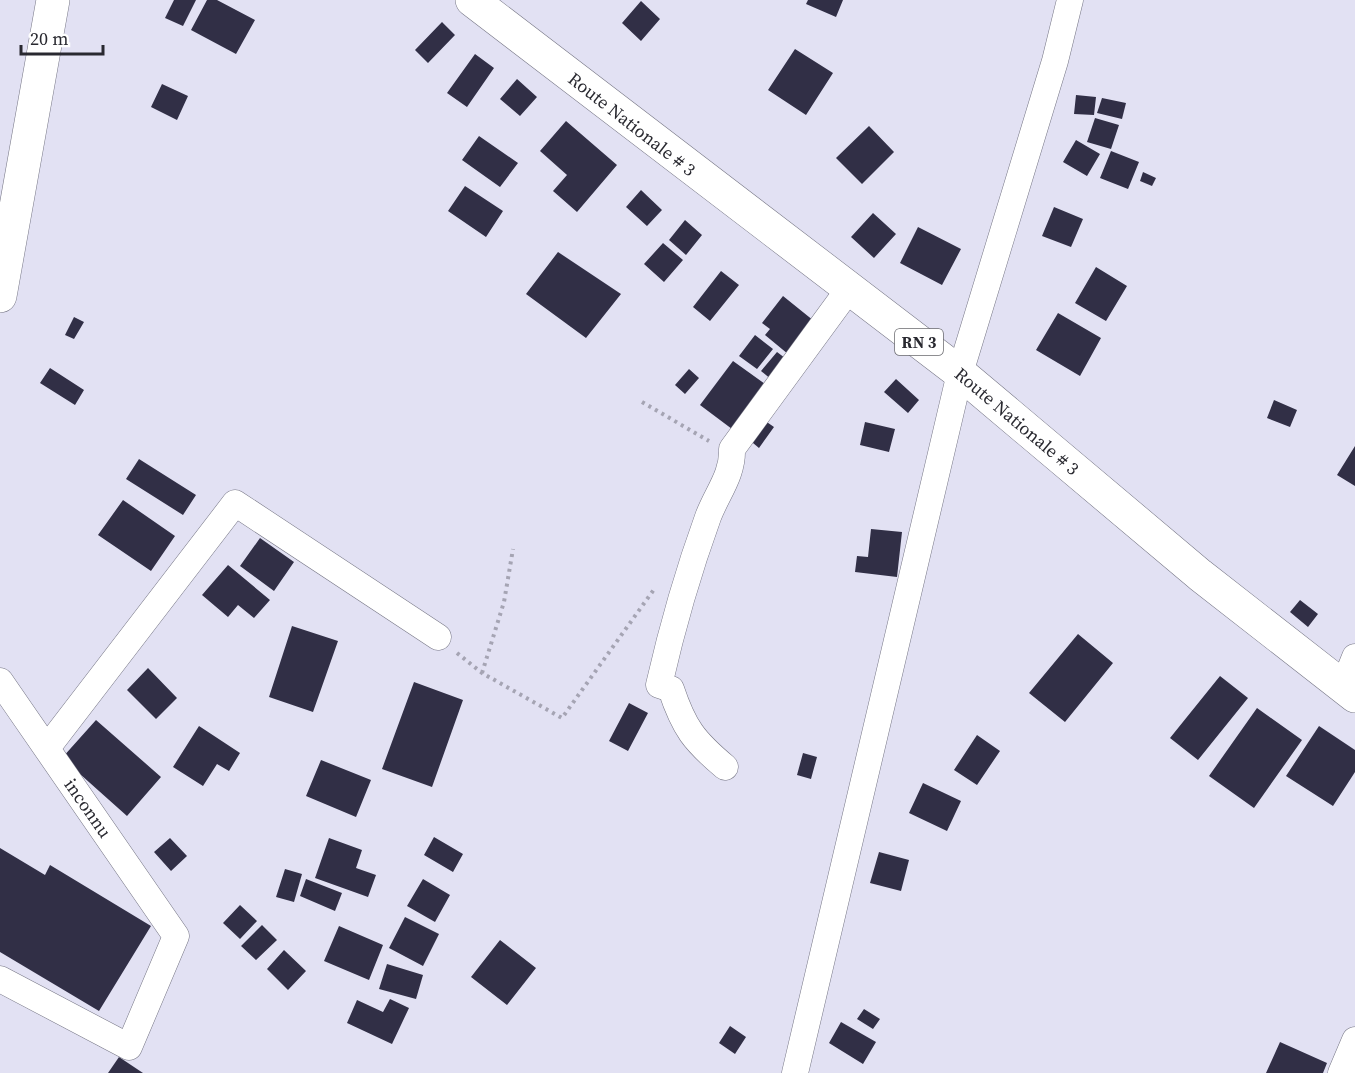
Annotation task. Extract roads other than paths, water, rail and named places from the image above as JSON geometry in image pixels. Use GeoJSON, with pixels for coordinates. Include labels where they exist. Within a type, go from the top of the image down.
{"type":"FeatureCollection","features":[{"type":"Feature","properties":{"kind":"main road"},"geometry":{"type":"LineString","coordinates":[[0,296],[53,0]]}},
{"type":"Feature","properties":{"kind":"main road","name":"Route Nationale # 3"},"geometry":{"type":"LineString","coordinates":[[472,0],[960,373],[1200,574],[1349,692]]}},
{"type":"Feature","properties":{"kind":"street"},"geometry":{"type":"LineString","coordinates":[[795,1073],[960,373],[1055,61],[1070,0]]}},
{"type":"Feature","properties":{"kind":"street"},"geometry":{"type":"LineString","coordinates":[[725,767],[695,742],[679,715],[670,689],[659,685],[675,616],[709,514],[733,466],[732,449],[849,289]]}},
{"type":"Feature","properties":{"kind":"street"},"geometry":{"type":"LineString","coordinates":[[47,748],[235,503],[438,637]]}},
{"type":"Feature","properties":{"kind":"street"},"geometry":{"type":"LineString","coordinates":[[1349,692],[1355,657]]}},
{"type":"Feature","properties":{"kind":"street","name":"inconnu"},"geometry":{"type":"LineString","coordinates":[[0,681],[176,936],[129,1047],[0,979]]}},
{"type":"Feature","properties":{"kind":"street"},"geometry":{"type":"LineString","coordinates":[[1341,1073],[1355,1040]]}}]}
